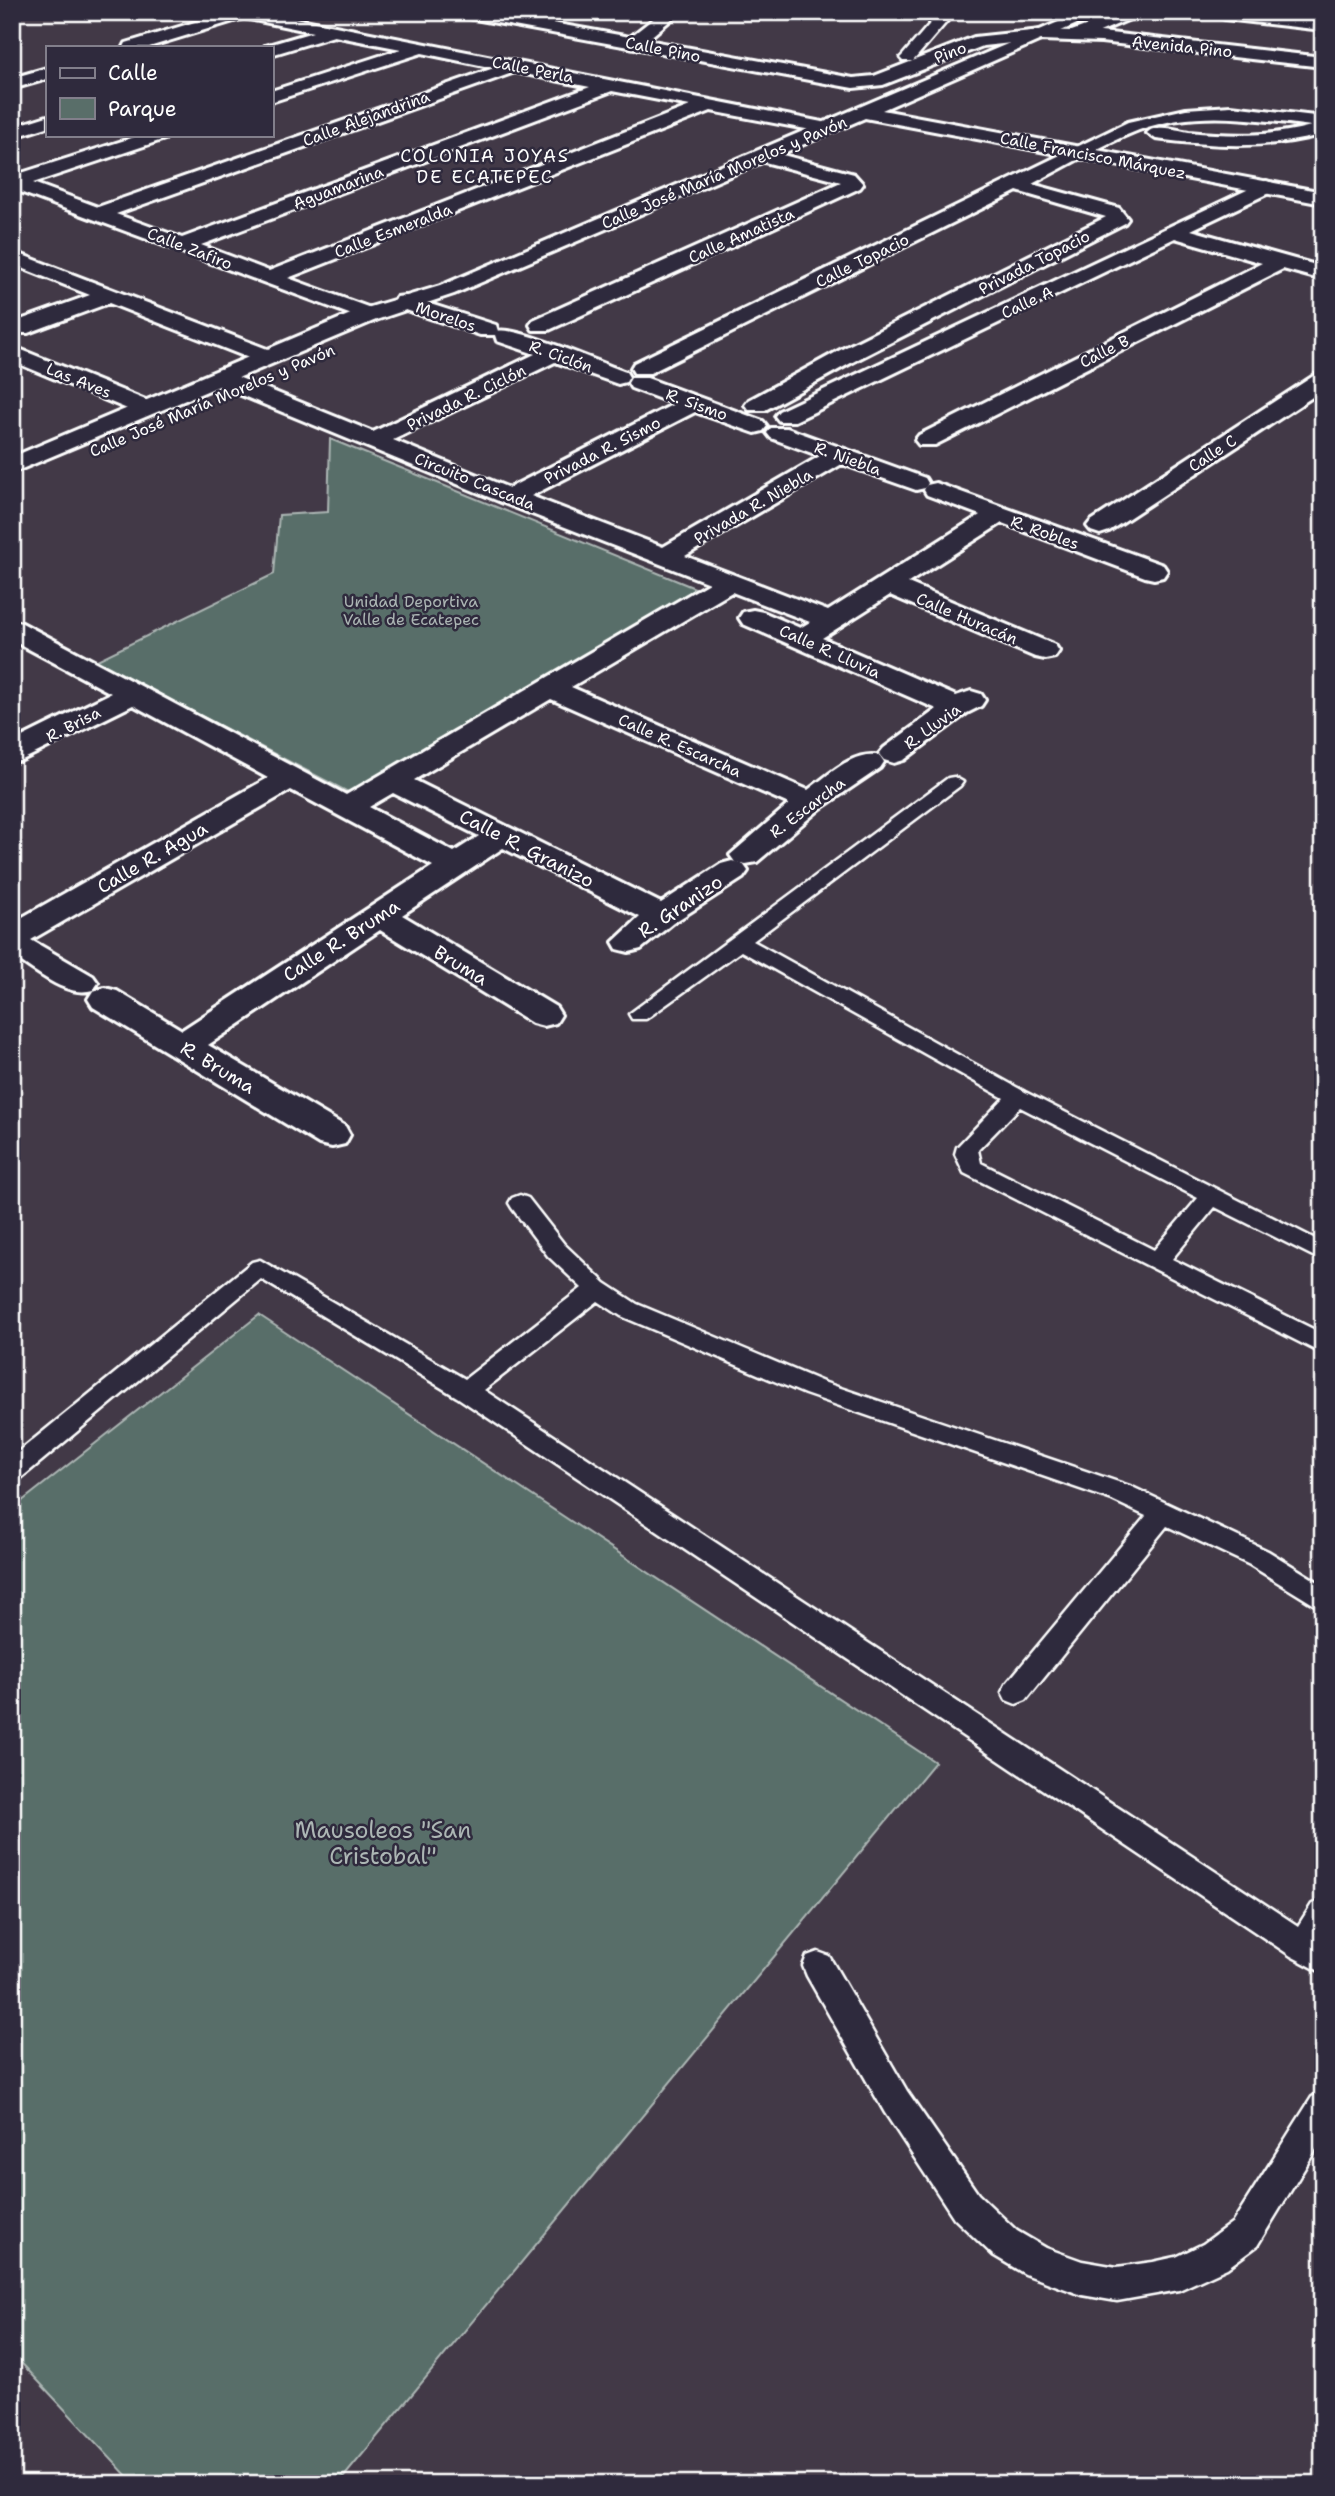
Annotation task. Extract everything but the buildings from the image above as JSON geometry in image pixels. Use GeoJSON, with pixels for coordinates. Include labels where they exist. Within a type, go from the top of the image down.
{"type":"FeatureCollection","features":[{"type":"Feature","properties":{"kind":"street","name":"Calle Pino"},"geometry":{"type":"LineString","coordinates":[[464,12],[498,15],[633,43],[842,82],[862,83]]}},
{"type":"Feature","properties":{"kind":"street"},"geometry":{"type":"LineString","coordinates":[[633,43],[672,12]]}},
{"type":"Feature","properties":{"kind":"street"},"geometry":{"type":"LineString","coordinates":[[908,58],[948,12]]}},
{"type":"Feature","properties":{"kind":"street","name":"Calle José María Morelos y Pavón"},"geometry":{"type":"LineString","coordinates":[[12,466],[368,315],[413,305],[1096,12]]}},
{"type":"Feature","properties":{"kind":"street"},"geometry":{"type":"LineString","coordinates":[[1075,36],[1138,12]]}},
{"type":"Feature","properties":{"kind":"street"},"geometry":{"type":"LineString","coordinates":[[135,46],[240,13]]}},
{"type":"Feature","properties":{"kind":"street","name":"Calle Perla"},"geometry":{"type":"LineString","coordinates":[[240,13],[827,128]]}},
{"type":"Feature","properties":{"kind":"street"},"geometry":{"type":"LineString","coordinates":[[1225,15],[1281,16],[1323,25]]}},
{"type":"Feature","properties":{"kind":"street"},"geometry":{"type":"LineString","coordinates":[[566,30],[582,18]]}},
{"type":"Feature","properties":{"kind":"street"},"geometry":{"type":"LineString","coordinates":[[273,49],[332,31]]}},
{"type":"Feature","properties":{"kind":"street","name":"Avenida Pino"},"geometry":{"type":"LineString","coordinates":[[1041,35],[1075,36],[1323,62]]}},
{"type":"Feature","properties":{"kind":"street","name":"Pino"},"geometry":{"type":"LineString","coordinates":[[862,83],[877,81],[980,41],[1041,35]]}},
{"type":"Feature","properties":{"kind":"street","name":"Calle José María Morelos y Pavón"},"geometry":{"type":"LineString","coordinates":[[1000,51],[1075,36]]}},
{"type":"Feature","properties":{"kind":"street"},"geometry":{"type":"LineString","coordinates":[[273,96],[421,48]]}},
{"type":"Feature","properties":{"kind":"street","name":"Calle Alejandrina"},"geometry":{"type":"LineString","coordinates":[[98,214],[516,65]]}},
{"type":"Feature","properties":{"kind":"street"},"geometry":{"type":"LineString","coordinates":[[12,84],[46,74]]}},
{"type":"Feature","properties":{"kind":"street","name":"Aguamarina"},"geometry":{"type":"LineString","coordinates":[[183,246],[611,85]]}},
{"type":"Feature","properties":{"kind":"street","name":"Calle Esmeralda"},"geometry":{"type":"LineString","coordinates":[[270,278],[712,104]]}},
{"type":"Feature","properties":{"kind":"street","name":"Calle Topacio"},"geometry":{"type":"LineString","coordinates":[[633,376],[1083,153],[1126,129],[1186,114],[1218,111],[1323,122]]}},
{"type":"Feature","properties":{"kind":"street","name":"Calle Francisco Márquez"},"geometry":{"type":"LineString","coordinates":[[863,112],[1323,198]]}},
{"type":"Feature","properties":{"kind":"street"},"geometry":{"type":"LineString","coordinates":[[12,132],[46,121]]}},
{"type":"Feature","properties":{"kind":"street"},"geometry":{"type":"LineString","coordinates":[[1126,129],[1245,142],[1272,141],[1323,128]]}},
{"type":"Feature","properties":{"kind":"street"},"geometry":{"type":"LineString","coordinates":[[1303,135],[1323,139]]}},
{"type":"Feature","properties":{"kind":"street"},"geometry":{"type":"LineString","coordinates":[[13,182],[156,136]]}},
{"type":"Feature","properties":{"kind":"street","name":"Calle Amatista"},"geometry":{"type":"LineString","coordinates":[[541,325],[853,184],[847,178],[764,156]]}},
{"type":"Feature","properties":{"kind":"street","name":"Calle Zafiro"},"geometry":{"type":"LineString","coordinates":[[13,182],[368,315]]}},
{"type":"Feature","properties":{"kind":"street","name":"Privada Topacio"},"geometry":{"type":"LineString","coordinates":[[756,415],[852,353],[1118,219],[1112,212],[1016,185]]}},
{"type":"Feature","properties":{"kind":"street","name":"Calle A"},"geometry":{"type":"LineString","coordinates":[[783,425],[890,366],[1266,187]]}},
{"type":"Feature","properties":{"kind":"street"},"geometry":{"type":"LineString","coordinates":[[1174,232],[1323,274]]}},
{"type":"Feature","properties":{"kind":"street"},"geometry":{"type":"LineString","coordinates":[[12,257],[267,357]]}},
{"type":"Feature","properties":{"kind":"street","name":"Calle B"},"geometry":{"type":"LineString","coordinates":[[927,440],[1281,262]]}},
{"type":"Feature","properties":{"kind":"street"},"geometry":{"type":"LineString","coordinates":[[20,328],[110,295]]}},
{"type":"Feature","properties":{"kind":"street","name":"Calle José María Morelos y Pavón"},"geometry":{"type":"LineString","coordinates":[[12,487],[390,323],[413,305]]}},
{"type":"Feature","properties":{"kind":"street","name":"Morelos"},"geometry":{"type":"LineString","coordinates":[[413,305],[496,333]]}},
{"type":"Feature","properties":{"kind":"street","name":"R. Ciclón"},"geometry":{"type":"LineString","coordinates":[[496,333],[633,376]]}},
{"type":"Feature","properties":{"kind":"street","name":"Privada R. Ciclón"},"geometry":{"type":"LineString","coordinates":[[375,440],[556,353]]}},
{"type":"Feature","properties":{"kind":"street"},"geometry":{"type":"LineString","coordinates":[[852,353],[890,366]]}},
{"type":"Feature","properties":{"kind":"street","name":"Las Aves"},"geometry":{"type":"LineString","coordinates":[[17,358],[145,408]]}},
{"type":"Feature","properties":{"kind":"street","name":"R. Sismo"},"geometry":{"type":"LineString","coordinates":[[633,376],[694,403],[756,415]]}},
{"type":"Feature","properties":{"kind":"street","name":"Circuito Cascada"},"geometry":{"type":"LineString","coordinates":[[220,378],[510,497],[828,620]]}},
{"type":"Feature","properties":{"kind":"street","name":"Calle C"},"geometry":{"type":"LineString","coordinates":[[1100,526],[1323,380]]}},
{"type":"Feature","properties":{"kind":"street","name":"Privada R. Sismo"},"geometry":{"type":"LineString","coordinates":[[510,497],[694,403]]}},
{"type":"Feature","properties":{"kind":"street","name":"R. Niebla"},"geometry":{"type":"LineString","coordinates":[[783,425],[840,455],[926,487]]}},
{"type":"Feature","properties":{"kind":"street","name":"Privada R. Niebla"},"geometry":{"type":"LineString","coordinates":[[666,556],[840,455]]}},
{"type":"Feature","properties":{"kind":"street","name":"R. Robles"},"geometry":{"type":"LineString","coordinates":[[926,487],[1154,571]]}},
{"type":"Feature","properties":{"kind":"street"},"geometry":{"type":"LineString","coordinates":[[803,639],[828,620],[889,585],[998,515]]}},
{"type":"Feature","properties":{"kind":"street"},"geometry":{"type":"LineString","coordinates":[[347,807],[730,582]]}},
{"type":"Feature","properties":{"kind":"street","name":"Calle Huracán"},"geometry":{"type":"LineString","coordinates":[[889,585],[1045,651]]}},
{"type":"Feature","properties":{"kind":"street","name":"Calle R. Lluvia"},"geometry":{"type":"LineString","coordinates":[[703,596],[964,703]]}},
{"type":"Feature","properties":{"kind":"street"},"geometry":{"type":"LineString","coordinates":[[12,629],[456,866]]}},
{"type":"Feature","properties":{"kind":"street","name":"Calle R. Escarcha"},"geometry":{"type":"LineString","coordinates":[[549,688],[810,802]]}},
{"type":"Feature","properties":{"kind":"street","name":"R. Brisa"},"geometry":{"type":"LineString","coordinates":[[12,754],[134,693]]}},
{"type":"Feature","properties":{"kind":"street","name":"R. Lluvia"},"geometry":{"type":"LineString","coordinates":[[881,758],[964,703]]}},
{"type":"Feature","properties":{"kind":"street","name":"R. Escarcha"},"geometry":{"type":"LineString","coordinates":[[739,863],[810,802],[881,758]]}},
{"type":"Feature","properties":{"kind":"street","name":"Calle R. Agua"},"geometry":{"type":"LineString","coordinates":[[12,939],[291,777]]}},
{"type":"Feature","properties":{"kind":"street","name":"Calle R. Granizo"},"geometry":{"type":"LineString","coordinates":[[391,780],[662,916]]}},
{"type":"Feature","properties":{"kind":"street","name":"Calle R. Bruma"},"geometry":{"type":"LineString","coordinates":[[182,1045],[500,836]]}},
{"type":"Feature","properties":{"kind":"street","name":"R. Granizo"},"geometry":{"type":"LineString","coordinates":[[629,942],[739,863]]}},
{"type":"Feature","properties":{"kind":"street","name":"Bruma"},"geometry":{"type":"LineString","coordinates":[[378,915],[544,1016]]}},
{"type":"Feature","properties":{"kind":"street","name":"R. Bruma"},"geometry":{"type":"LineString","coordinates":[[12,939],[332,1135]]}},
{"type":"Feature","properties":{"kind":"lane"},"geometry":{"type":"LineString","coordinates":[[639,1014],[954,782]]}},
{"type":"Feature","properties":{"kind":"lane"},"geometry":{"type":"LineString","coordinates":[[740,942],[1018,1097],[1323,1254]]}},
{"type":"Feature","properties":{"kind":"lane"},"geometry":{"type":"LineString","coordinates":[[1018,1097],[968,1147],[966,1154],[972,1168],[1323,1345]]}},
{"type":"Feature","properties":{"kind":"lane"},"geometry":{"type":"LineString","coordinates":[[1159,1260],[1210,1197]]}},
{"type":"Feature","properties":{"kind":"lane"},"geometry":{"type":"LineString","coordinates":[[520,1203],[556,1250],[597,1289],[629,1310],[814,1388],[1121,1493],[1259,1558],[1323,1599]]}},
{"type":"Feature","properties":{"kind":"lane"},"geometry":{"type":"LineString","coordinates":[[12,1471],[260,1268],[466,1391],[1313,1953],[1323,1914]]}},
{"type":"Feature","properties":{"kind":"lane"},"geometry":{"type":"LineString","coordinates":[[466,1391],[597,1289]]}},
{"type":"Feature","properties":{"kind":"lane"},"geometry":{"type":"LineString","coordinates":[[1016,1692],[1164,1512]]}},
{"type":"Feature","properties":{"kind":"lane"},"geometry":{"type":"LineString","coordinates":[[818,1966],[896,2102],[966,2206],[1005,2243],[1037,2262],[1082,2278],[1117,2284],[1153,2279],[1179,2273],[1215,2256],[1245,2234],[1323,2108]]}},
{"type":"Feature","properties":{"kind":"green space","name":"Unidad Deportiva Valle de Ecatepec"},"geometry":{"type":"Polygon","coordinates":[[[330,439],[702,591],[350,793],[95,661],[274,574],[279,515],[328,512],[330,439]]]}},
{"type":"Feature","properties":{"kind":"green space","name":"Mausoleos \"San Cristobal\""},"geometry":{"type":"Polygon","coordinates":[[[259,1315],[935,1762],[338,2484],[123,2484],[128,2477],[12,2353],[12,1509],[259,1315]]]}},
{"type":"Feature","properties":{"kind":"district","name":"COLONIA JOYAS DE ECATEPEC"},"geometry":{"type":"Point","coordinates":[485,166]}}]}
